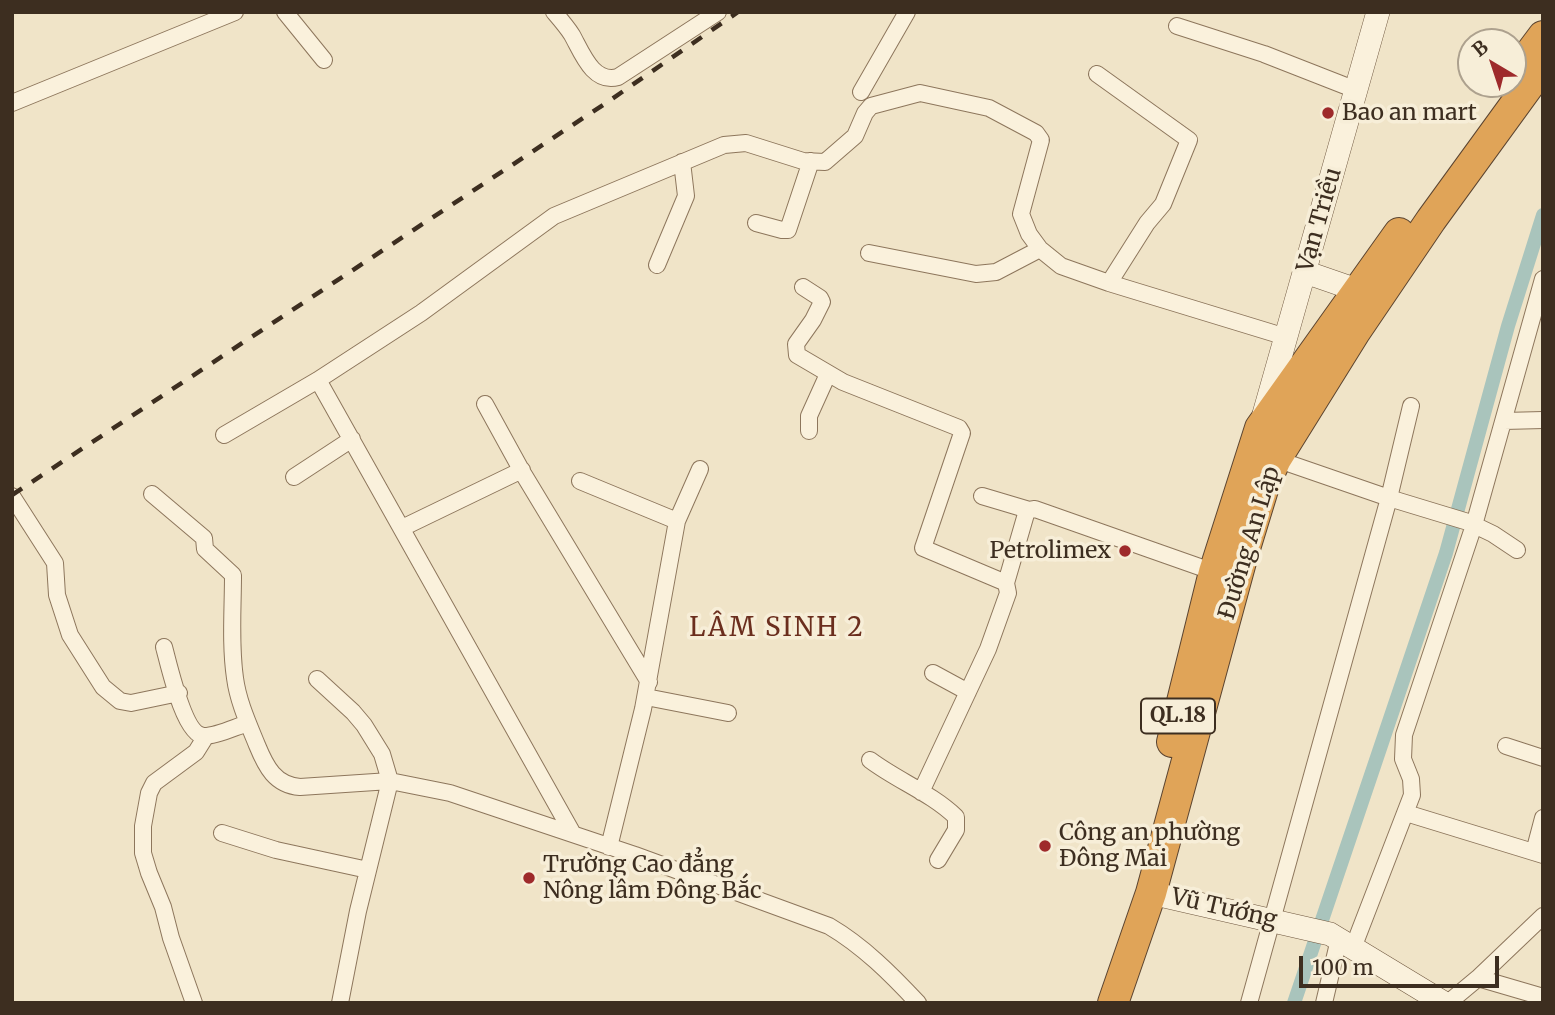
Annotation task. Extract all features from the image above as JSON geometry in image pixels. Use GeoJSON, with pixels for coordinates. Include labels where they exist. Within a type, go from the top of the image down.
{"type":"FeatureCollection","features":[{"type":"Feature","properties":{"kind":"highway"},"geometry":{"type":"LineString","coordinates":[[1527,57],[1543,36]]}},
{"type":"Feature","properties":{"kind":"highway","name":"Đường An Lập"},"geometry":{"type":"LineString","coordinates":[[1113,1003],[1151,893],[1264,486],[1280,452],[1355,331],[1431,220],[1543,66]]}},
{"type":"Feature","properties":{"kind":"highway","name":"Đường An Lập"},"geometry":{"type":"LineString","coordinates":[[1090,1003],[1114,950],[1137,875],[1214,572],[1260,428],[1497,98]]}},
{"type":"Feature","properties":{"kind":"highway"},"geometry":{"type":"LineString","coordinates":[[1260,428],[1280,452]]}},
{"type":"Feature","properties":{"kind":"street"},"geometry":{"type":"LineString","coordinates":[[12,103],[235,12]]}},
{"type":"Feature","properties":{"kind":"street"},"geometry":{"type":"LineString","coordinates":[[285,12],[324,60]]}},
{"type":"Feature","properties":{"kind":"street"},"geometry":{"type":"LineString","coordinates":[[554,12],[570,32],[587,62],[602,77],[609,80],[618,77],[718,12]]}},
{"type":"Feature","properties":{"kind":"street"},"geometry":{"type":"LineString","coordinates":[[861,92],[907,12]]}},
{"type":"Feature","properties":{"kind":"street","name":"Vạn Triều"},"geometry":{"type":"LineString","coordinates":[[1260,428],[1378,12]]}},
{"type":"Feature","properties":{"kind":"street"},"geometry":{"type":"LineString","coordinates":[[1177,26],[1264,54],[1356,90]]}},
{"type":"Feature","properties":{"kind":"street"},"geometry":{"type":"LineString","coordinates":[[1097,74],[1189,140],[1163,204],[1147,223],[1109,283]]}},
{"type":"Feature","properties":{"kind":"street"},"geometry":{"type":"LineString","coordinates":[[224,435],[318,380],[421,313],[554,216],[724,145],[746,143],[803,161],[825,162],[855,136],[871,106],[920,93],[989,107],[1036,133],[1041,140],[1021,214],[1029,234],[1040,249],[1061,266],[1286,337]]}},
{"type":"Feature","properties":{"kind":"street"},"geometry":{"type":"LineString","coordinates":[[756,223],[788,230],[811,161]]}},
{"type":"Feature","properties":{"kind":"street"},"geometry":{"type":"LineString","coordinates":[[657,265],[687,196],[682,162]]}},
{"type":"Feature","properties":{"kind":"street"},"geometry":{"type":"LineString","coordinates":[[869,253],[976,274],[996,272],[1014,265],[1040,249]]}},
{"type":"Feature","properties":{"kind":"street"},"geometry":{"type":"LineString","coordinates":[[1306,410],[1302,279],[1357,290]]}},
{"type":"Feature","properties":{"kind":"street"},"geometry":{"type":"LineString","coordinates":[[1324,1003],[1332,937],[1406,813],[1412,795],[1411,779],[1404,759],[1404,735],[1504,421],[1543,279]]}},
{"type":"Feature","properties":{"kind":"street"},"geometry":{"type":"LineString","coordinates":[[803,288],[822,302],[796,344],[795,350],[803,359],[828,374],[873,394],[959,428],[962,433],[923,548],[1006,583]]}},
{"type":"Feature","properties":{"kind":"street"},"geometry":{"type":"LineString","coordinates":[[809,431],[809,416],[828,374]]}},
{"type":"Feature","properties":{"kind":"street"},"geometry":{"type":"LineString","coordinates":[[318,380],[572,834]]}},
{"type":"Feature","properties":{"kind":"street"},"geometry":{"type":"LineString","coordinates":[[485,404],[647,690],[728,713]]}},
{"type":"Feature","properties":{"kind":"street"},"geometry":{"type":"LineString","coordinates":[[1249,1003],[1390,498],[1411,406]]}},
{"type":"Feature","properties":{"kind":"street"},"geometry":{"type":"LineString","coordinates":[[1504,421],[1543,420]]}},
{"type":"Feature","properties":{"kind":"street"},"geometry":{"type":"LineString","coordinates":[[294,477],[352,439]]}},
{"type":"Feature","properties":{"kind":"street"},"geometry":{"type":"LineString","coordinates":[[1280,452],[1390,498],[1471,524],[1517,550]]}},
{"type":"Feature","properties":{"kind":"street"},"geometry":{"type":"LineString","coordinates":[[609,847],[647,690],[677,521],[700,469]]}},
{"type":"Feature","properties":{"kind":"street"},"geometry":{"type":"LineString","coordinates":[[402,528],[522,470]]}},
{"type":"Feature","properties":{"kind":"street"},"geometry":{"type":"LineString","coordinates":[[580,481],[677,521]]}},
{"type":"Feature","properties":{"kind":"street"},"geometry":{"type":"LineString","coordinates":[[152,494],[204,538],[205,549],[233,575],[234,677],[248,723],[270,771],[279,781],[288,786],[390,780],[450,793],[572,834],[829,926],[879,963],[918,1003]]}},
{"type":"Feature","properties":{"kind":"street"},"geometry":{"type":"LineString","coordinates":[[12,496],[55,563],[57,596],[70,635],[103,687],[120,701],[131,703],[179,693]]}},
{"type":"Feature","properties":{"kind":"street"},"geometry":{"type":"LineString","coordinates":[[982,496],[1029,510],[1035,509],[1214,572]]}},
{"type":"Feature","properties":{"kind":"street"},"geometry":{"type":"LineString","coordinates":[[920,792],[988,649],[1009,593],[1006,583],[1029,510]]}},
{"type":"Feature","properties":{"kind":"street"},"geometry":{"type":"LineString","coordinates":[[164,647],[191,727],[206,736],[248,723]]}},
{"type":"Feature","properties":{"kind":"street"},"geometry":{"type":"LineString","coordinates":[[933,673],[968,692]]}},
{"type":"Feature","properties":{"kind":"street"},"geometry":{"type":"LineString","coordinates":[[317,679],[364,725],[382,754],[390,780],[340,1003]]}},
{"type":"Feature","properties":{"kind":"street"},"geometry":{"type":"LineString","coordinates":[[194,1003],[143,853],[144,826],[149,793],[154,783],[196,752],[206,736]]}},
{"type":"Feature","properties":{"kind":"street"},"geometry":{"type":"LineString","coordinates":[[1506,746],[1543,758]]}},
{"type":"Feature","properties":{"kind":"street"},"geometry":{"type":"LineString","coordinates":[[870,760],[891,776],[938,800],[956,817],[956,830],[937,860]]}},
{"type":"Feature","properties":{"kind":"street"},"geometry":{"type":"LineString","coordinates":[[1406,813],[1538,853],[1543,818]]}},
{"type":"Feature","properties":{"kind":"street"},"geometry":{"type":"LineString","coordinates":[[222,833],[286,853],[368,870]]}},
{"type":"Feature","properties":{"kind":"street","name":"Vũ Tướng"},"geometry":{"type":"LineString","coordinates":[[1151,893],[1273,920],[1332,937],[1446,1003]]}},
{"type":"Feature","properties":{"kind":"street"},"geometry":{"type":"LineString","coordinates":[[1446,1003],[1478,978],[1543,915]]}},
{"type":"Feature","properties":{"kind":"street"},"geometry":{"type":"LineString","coordinates":[[1478,978],[1543,997]]}},
{"type":"Feature","properties":{"kind":"waterway"},"geometry":{"type":"LineString","coordinates":[[1294,1003],[1446,553],[1508,326],[1543,215]]}},
{"type":"Feature","properties":{"kind":"railway"},"geometry":{"type":"LineString","coordinates":[[12,495],[609,101],[738,12]]}},
{"type":"Feature","properties":{"kind":"place","name":"Bao an mart"},"geometry":{"type":"Point","coordinates":[1328,113]}},
{"type":"Feature","properties":{"kind":"place","name":"Petrolimex"},"geometry":{"type":"Point","coordinates":[1125,551]}},
{"type":"Feature","properties":{"kind":"place","name":"Công an phường Đông Mai"},"geometry":{"type":"Point","coordinates":[1045,846]}},
{"type":"Feature","properties":{"kind":"place","name":"Trường Cao đẳng Nông lâm Đông Bắc"},"geometry":{"type":"Point","coordinates":[529,878]}},
{"type":"Feature","properties":{"kind":"district","name":"LÂM SINH 2"},"geometry":{"type":"Point","coordinates":[777,629]}}]}
